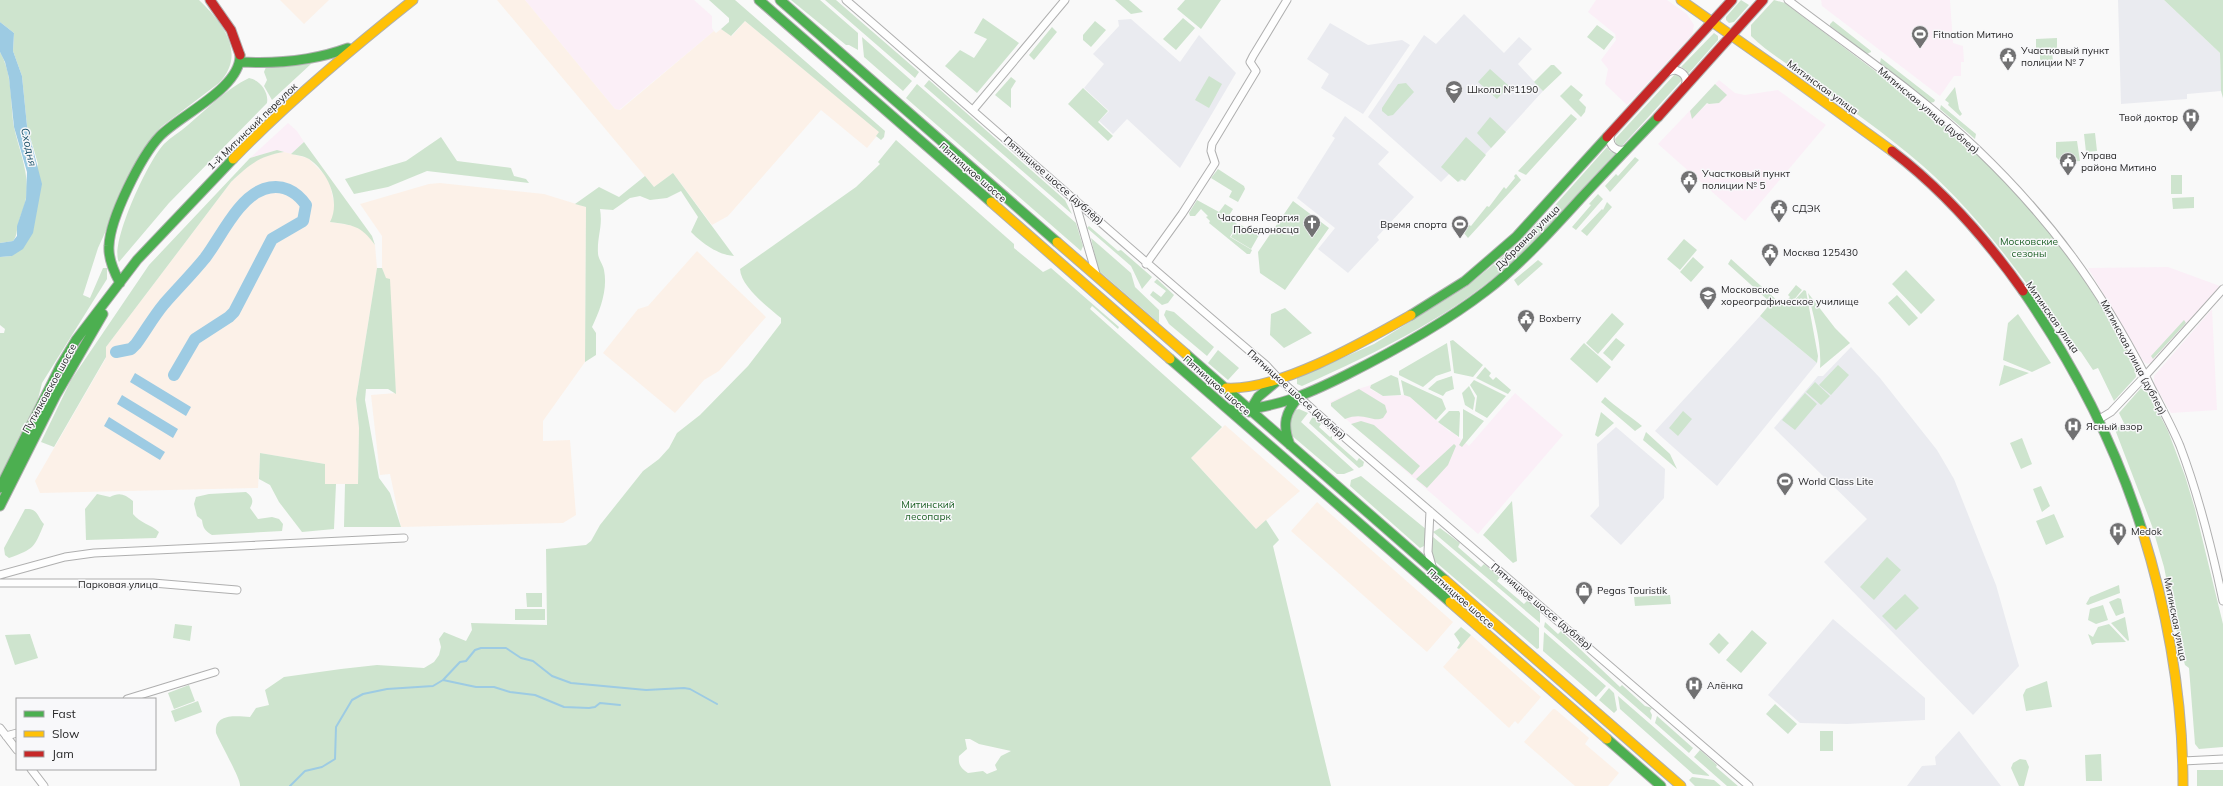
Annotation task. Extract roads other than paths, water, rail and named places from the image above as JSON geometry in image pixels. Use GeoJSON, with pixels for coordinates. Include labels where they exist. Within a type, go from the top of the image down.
{"type":"FeatureCollection","features":[{"type":"Feature","properties":{"kind":"main road"},"geometry":{"type":"LineString","coordinates":[[120,283],[111,262],[110,245],[113,228],[142,160],[159,137],[232,78],[240,62],[240,53],[232,31],[210,0]]}},
{"type":"Feature","properties":{"kind":"main road","name":"1-й Митинский переулок"},"geometry":{"type":"LineString","coordinates":[[120,283],[159,235],[270,122],[356,45],[413,0]]}},
{"type":"Feature","properties":{"kind":"main road","name":"Пятницкое шоссе"},"geometry":{"type":"LineString","coordinates":[[759,0],[1661,786]]}},
{"type":"Feature","properties":{"kind":"main road","name":"Пятницкое шоссе"},"geometry":{"type":"LineString","coordinates":[[780,0],[1681,786]]}},
{"type":"Feature","properties":{"kind":"main road","name":"Митинская улица"},"geometry":{"type":"LineString","coordinates":[[1681,0],[1866,132],[1928,182],[1980,239],[2034,307],[2069,358],[2101,418],[2133,498],[2162,597],[2177,683],[2183,761],[2183,786]]}},
{"type":"Feature","properties":{"kind":"main road","name":"Дубравная улица"},"geometry":{"type":"LineString","coordinates":[[1226,388],[1242,389],[1279,379],[1370,338],[1465,281],[1516,237],[1732,0]]}},
{"type":"Feature","properties":{"kind":"main road","name":"Дубравная улица"},"geometry":{"type":"LineString","coordinates":[[1228,409],[1249,409],[1299,397],[1393,351],[1442,322],[1486,291],[1532,251],[1629,148],[1763,0]]}},
{"type":"Feature","properties":{"kind":"main road"},"geometry":{"type":"LineString","coordinates":[[240,62],[259,63],[315,58],[356,45]]}},
{"type":"Feature","properties":{"kind":"main road","name":"Путилковское шоссе"},"geometry":{"type":"LineString","coordinates":[[0,488],[61,365],[76,340],[120,283]]}},
{"type":"Feature","properties":{"kind":"main road","name":"Путилковское шоссе"},"geometry":{"type":"LineString","coordinates":[[0,506],[56,395],[120,283]]}},
{"type":"Feature","properties":{"kind":"main road","name":"Дубравная улица"},"geometry":{"type":"LineString","coordinates":[[1249,409],[1258,397],[1279,379]]}},
{"type":"Feature","properties":{"kind":"main road"},"geometry":{"type":"LineString","coordinates":[[1290,445],[1283,422],[1290,406],[1299,397]]}},
{"type":"Feature","properties":{"kind":"main road"},"geometry":{"type":"LineString","coordinates":[[1249,409],[1249,427]]}},
{"type":"Feature","properties":{"kind":"street","name":"Пятницкое шоссе (дублёр)"},"geometry":{"type":"LineString","coordinates":[[846,0],[1074,197],[1146,264],[1266,365],[1299,397],[1430,511],[1750,786]]}},
{"type":"Feature","properties":{"kind":"street"},"geometry":{"type":"LineString","coordinates":[[973,110],[1064,0]]}},
{"type":"Feature","properties":{"kind":"street"},"geometry":{"type":"LineString","coordinates":[[1146,264],[1182,214],[1215,163],[1211,151],[1212,144],[1256,71],[1250,62],[1252,56],[1287,0]]}},
{"type":"Feature","properties":{"kind":"street","name":"Митинская улица (дублер)"},"geometry":{"type":"LineString","coordinates":[[1788,0],[1932,111],[1977,149],[2005,177],[2052,229],[2088,277],[2126,338],[2172,428],[2191,478],[2223,601]]}},
{"type":"Feature","properties":{"kind":"street"},"geometry":{"type":"LineString","coordinates":[[1667,72],[1675,70],[1683,73],[1686,80],[1684,88]]}},
{"type":"Feature","properties":{"kind":"street"},"geometry":{"type":"LineString","coordinates":[[1613,132],[1610,141],[1613,147],[1620,150],[1629,148]]}},
{"type":"Feature","properties":{"kind":"street"},"geometry":{"type":"LineString","coordinates":[[1074,197],[1097,277]]}},
{"type":"Feature","properties":{"kind":"street"},"geometry":{"type":"LineString","coordinates":[[2101,418],[2112,412],[2223,289]]}},
{"type":"Feature","properties":{"kind":"street"},"geometry":{"type":"LineString","coordinates":[[1430,511],[1428,552],[1434,570]]}},
{"type":"Feature","properties":{"kind":"street"},"geometry":{"type":"LineString","coordinates":[[0,575],[65,557],[94,553],[404,538]]}},
{"type":"Feature","properties":{"kind":"street","name":"Парковая улица"},"geometry":{"type":"LineString","coordinates":[[0,583],[152,583],[237,590]]}},
{"type":"Feature","properties":{"kind":"street"},"geometry":{"type":"LineString","coordinates":[[130,698],[215,672]]}},
{"type":"Feature","properties":{"kind":"street"},"geometry":{"type":"LineString","coordinates":[[0,728],[16,749]]}},
{"type":"Feature","properties":{"kind":"street"},"geometry":{"type":"LineString","coordinates":[[6,736],[16,733]]}},
{"type":"Feature","properties":{"kind":"street"},"geometry":{"type":"LineString","coordinates":[[2183,761],[2223,759]]}},
{"type":"Feature","properties":{"kind":"street"},"geometry":{"type":"LineString","coordinates":[[32,770],[44,786]]}},
{"type":"Feature","properties":{"kind":"water","name":"Сходня"},"geometry":{"type":"Polygon","coordinates":[[[0,22],[14,33],[13,51],[22,76],[27,126],[42,184],[33,233],[23,249],[12,256],[0,257],[0,243],[13,241],[17,236],[17,226],[26,199],[27,172],[14,127],[9,78],[5,62],[0,52],[0,22]]]}},
{"type":"Feature","properties":{"kind":"water"},"geometry":{"type":"Polygon","coordinates":[[[135,373],[191,407],[186,416],[130,382],[135,373]]]}},
{"type":"Feature","properties":{"kind":"water"},"geometry":{"type":"Polygon","coordinates":[[[122,395],[178,429],[173,438],[117,404],[122,395]]]}},
{"type":"Feature","properties":{"kind":"water"},"geometry":{"type":"Polygon","coordinates":[[[109,417],[165,452],[160,460],[104,426],[109,417]]]}},
{"type":"Feature","properties":{"kind":"waterway"},"geometry":{"type":"LineString","coordinates":[[116,352],[131,349],[136,344],[153,318],[205,258],[238,209],[246,201],[255,194],[271,187],[283,188],[293,192],[306,205],[303,221],[272,239],[234,312],[229,317],[195,339],[174,375]]}},
{"type":"Feature","properties":{"kind":"waterway"},"geometry":{"type":"LineString","coordinates":[[443,680],[460,662],[466,661],[475,650],[481,648],[506,648],[521,658],[533,661],[552,676],[571,683],[646,690],[684,688],[690,689],[717,704]]}},
{"type":"Feature","properties":{"kind":"waterway"},"geometry":{"type":"LineString","coordinates":[[290,786],[305,771],[322,767],[335,759],[336,727],[352,700],[363,694],[387,689],[433,686],[443,680],[476,687],[494,687],[510,692],[535,695],[564,707],[589,708],[595,707],[600,703],[620,705]]}},
{"type":"Feature","properties":{"kind":"place","name":"Fitnation Митино"},"geometry":{"type":"Point","coordinates":[1920,49]}},
{"type":"Feature","properties":{"kind":"place","name":"Участковый пункт полиции № 7"},"geometry":{"type":"Point","coordinates":[2008,71]}},
{"type":"Feature","properties":{"kind":"place","name":"Школа №1190"},"geometry":{"type":"Point","coordinates":[1454,104]}},
{"type":"Feature","properties":{"kind":"place","name":"Твой доктор"},"geometry":{"type":"Point","coordinates":[2191,132]}},
{"type":"Feature","properties":{"kind":"place","name":"Управа района Митино"},"geometry":{"type":"Point","coordinates":[2068,176]}},
{"type":"Feature","properties":{"kind":"place","name":"Участковый пункт полиции № 5"},"geometry":{"type":"Point","coordinates":[1689,194]}},
{"type":"Feature","properties":{"kind":"place","name":"СДЭК"},"geometry":{"type":"Point","coordinates":[1779,223]}},
{"type":"Feature","properties":{"kind":"place","name":"Часовня Георгия Победоносца"},"geometry":{"type":"Point","coordinates":[1312,238]}},
{"type":"Feature","properties":{"kind":"place","name":"Время спорта"},"geometry":{"type":"Point","coordinates":[1460,239]}},
{"type":"Feature","properties":{"kind":"place","name":"Москва 125430"},"geometry":{"type":"Point","coordinates":[1770,267]}},
{"type":"Feature","properties":{"kind":"place","name":"Московское хореографическое училище"},"geometry":{"type":"Point","coordinates":[1708,310]}},
{"type":"Feature","properties":{"kind":"place","name":"Boxberry"},"geometry":{"type":"Point","coordinates":[1526,333]}},
{"type":"Feature","properties":{"kind":"place","name":"Ясный взор"},"geometry":{"type":"Point","coordinates":[2073,441]}},
{"type":"Feature","properties":{"kind":"place","name":"World Class Lite"},"geometry":{"type":"Point","coordinates":[1785,496]}},
{"type":"Feature","properties":{"kind":"place","name":"Medok"},"geometry":{"type":"Point","coordinates":[2118,546]}},
{"type":"Feature","properties":{"kind":"place","name":"Pegas Touristik"},"geometry":{"type":"Point","coordinates":[1584,605]}},
{"type":"Feature","properties":{"kind":"place","name":"Алёнка"},"geometry":{"type":"Point","coordinates":[1694,700]}},
{"type":"Feature","properties":{"kind":"park label","name":"Московские сезоны"},"geometry":{"type":"Point","coordinates":[2029,246]}},
{"type":"Feature","properties":{"kind":"park label","name":"Митинский лесопарк"},"geometry":{"type":"Point","coordinates":[928,510]}}]}
